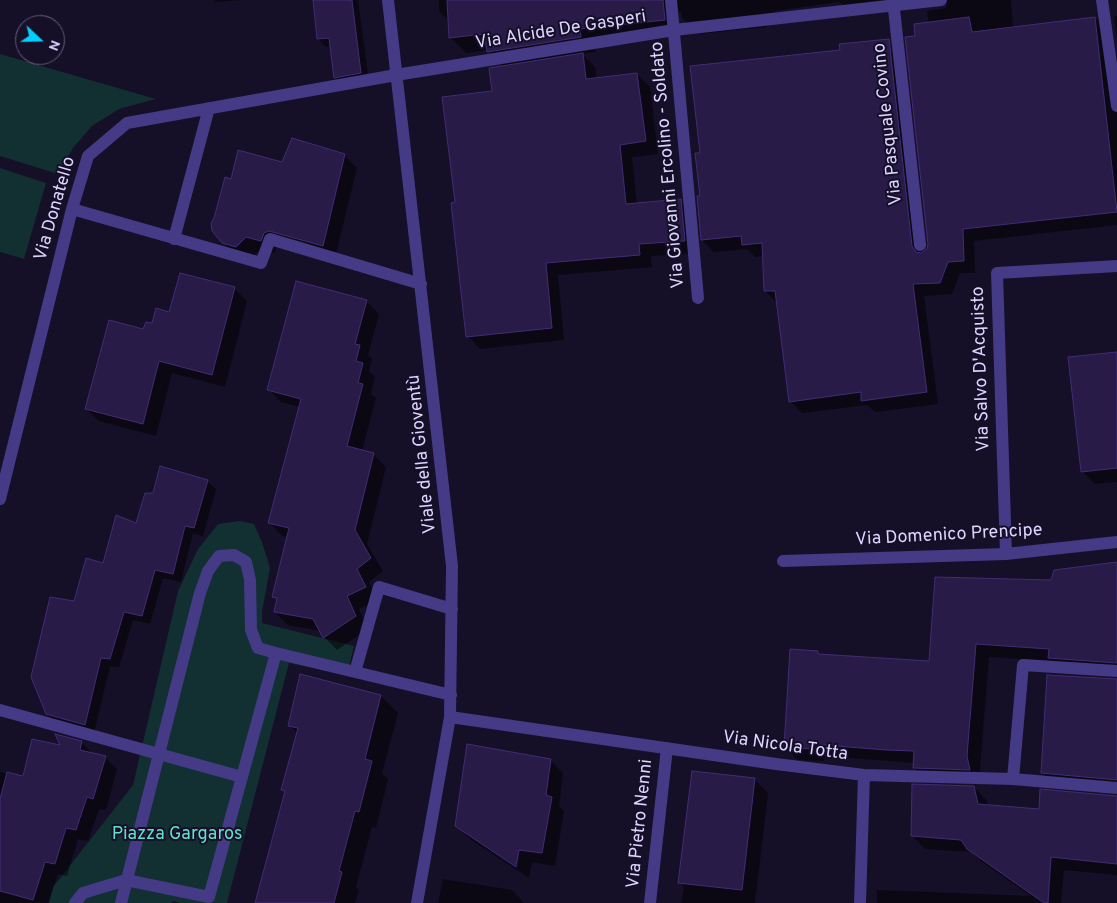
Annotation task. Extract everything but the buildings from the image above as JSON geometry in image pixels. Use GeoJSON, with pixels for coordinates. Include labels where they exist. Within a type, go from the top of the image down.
{"type":"FeatureCollection","features":[{"type":"Feature","properties":{"kind":"street","name":"Viale della Gioventù"},"geometry":{"type":"LineString","coordinates":[[388,0],[452,566],[450,717],[417,903]]}},
{"type":"Feature","properties":{"kind":"street","name":"Via Giovanni Ercolino - Soldato"},"geometry":{"type":"LineString","coordinates":[[671,0],[698,298]]}},
{"type":"Feature","properties":{"kind":"street","name":"Via Alcide De Gasperi"},"geometry":{"type":"LineString","coordinates":[[396,75],[674,30],[893,3],[941,0]]}},
{"type":"Feature","properties":{"kind":"street"},"geometry":{"type":"LineString","coordinates":[[1102,0],[1117,106]]}},
{"type":"Feature","properties":{"kind":"street","name":"Via Pasquale Covino"},"geometry":{"type":"LineString","coordinates":[[893,3],[920,245]]}},
{"type":"Feature","properties":{"kind":"street","name":"Via Donatello"},"geometry":{"type":"LineString","coordinates":[[0,499],[72,209],[88,156],[127,123],[396,75]]}},
{"type":"Feature","properties":{"kind":"street"},"geometry":{"type":"LineString","coordinates":[[174,239],[209,108]]}},
{"type":"Feature","properties":{"kind":"street"},"geometry":{"type":"LineString","coordinates":[[72,209],[261,263],[270,239],[421,284]]}},
{"type":"Feature","properties":{"kind":"street","name":"Via Salvo D'Acquisto"},"geometry":{"type":"LineString","coordinates":[[1006,554],[996,273],[1117,266]]}},
{"type":"Feature","properties":{"kind":"street","name":"Via Domenico Prencipe"},"geometry":{"type":"LineString","coordinates":[[783,561],[1006,554],[1117,542]]}},
{"type":"Feature","properties":{"kind":"street"},"geometry":{"type":"LineString","coordinates":[[120,903],[200,593],[208,571],[219,556],[234,555],[246,562],[250,580],[249,608],[251,630],[258,648],[451,695]]}},
{"type":"Feature","properties":{"kind":"street"},"geometry":{"type":"LineString","coordinates":[[355,672],[379,587],[452,610]]}},
{"type":"Feature","properties":{"kind":"street"},"geometry":{"type":"LineString","coordinates":[[75,903],[83,893],[126,880],[209,898],[276,653]]}},
{"type":"Feature","properties":{"kind":"street"},"geometry":{"type":"LineString","coordinates":[[1013,779],[1023,665],[1117,671]]}},
{"type":"Feature","properties":{"kind":"street"},"geometry":{"type":"LineString","coordinates":[[0,710],[242,777]]}},
{"type":"Feature","properties":{"kind":"street","name":"Via Nicola Totta"},"geometry":{"type":"LineString","coordinates":[[450,717],[864,775],[1013,779],[1117,788]]}},
{"type":"Feature","properties":{"kind":"street","name":"Via Pietro Nenni"},"geometry":{"type":"LineString","coordinates":[[650,903],[667,748]]}},
{"type":"Feature","properties":{"kind":"street"},"geometry":{"type":"LineString","coordinates":[[860,903],[864,775]]}},
{"type":"Feature","properties":{"kind":"green space"},"geometry":{"type":"Polygon","coordinates":[[[0,54],[15,58],[15,65],[38,65],[156,99],[119,109],[92,126],[73,148],[58,174],[0,156],[0,54]]]}},
{"type":"Feature","properties":{"kind":"green space"},"geometry":{"type":"Polygon","coordinates":[[[0,168],[46,183],[24,259],[0,252],[0,168]]]}},
{"type":"Feature","properties":{"kind":"green space","name":"Piazza Gargaros"},"geometry":{"type":"Polygon","coordinates":[[[240,521],[254,524],[270,568],[262,612],[262,623],[354,646],[347,675],[289,663],[227,903],[180,903],[173,901],[171,903],[49,903],[53,887],[133,785],[178,591],[198,549],[218,524],[240,521]]]}}]}
